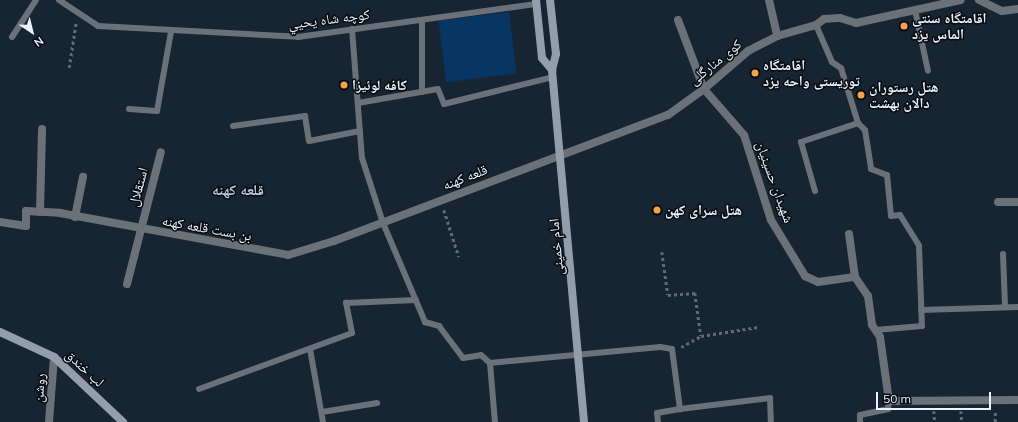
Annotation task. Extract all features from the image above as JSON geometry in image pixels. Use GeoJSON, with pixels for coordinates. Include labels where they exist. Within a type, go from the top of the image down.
{"type":"FeatureCollection","features":[{"type":"Feature","properties":{"kind":"main road","name":"امام خمینی"},"geometry":{"type":"LineString","coordinates":[[550,0],[556,54],[552,73],[561,154],[584,422]]}},
{"type":"Feature","properties":{"kind":"main road","name":"امام خمینی"},"geometry":{"type":"LineString","coordinates":[[537,2],[542,58],[552,73]]}},
{"type":"Feature","properties":{"kind":"main road","name":"لب خندق"},"geometry":{"type":"LineString","coordinates":[[0,332],[54,357],[123,422]]}},
{"type":"Feature","properties":{"kind":"street"},"geometry":{"type":"LineString","coordinates":[[769,0],[777,36]]}},
{"type":"Feature","properties":{"kind":"street","name":"کوی منارگلی"},"geometry":{"type":"LineString","coordinates":[[561,154],[668,115],[704,89],[748,51],[777,36],[816,25],[824,19],[840,18],[856,23],[962,0]]}},
{"type":"Feature","properties":{"kind":"street"},"geometry":{"type":"LineString","coordinates":[[979,0],[1002,11],[1018,9]]}},
{"type":"Feature","properties":{"kind":"street"},"geometry":{"type":"LineString","coordinates":[[678,20],[704,89]]}},
{"type":"Feature","properties":{"kind":"street","name":"شهیدان حسینیان"},"geometry":{"type":"LineString","coordinates":[[704,89],[744,135],[771,220],[805,276],[818,282],[855,277]]}},
{"type":"Feature","properties":{"kind":"street"},"geometry":{"type":"LineString","coordinates":[[40,212],[42,130]]}},
{"type":"Feature","properties":{"kind":"street","name":"استقلال"},"geometry":{"type":"LineString","coordinates":[[127,284],[161,152]]}},
{"type":"Feature","properties":{"kind":"street","name":"قلعه کهنه"},"geometry":{"type":"LineString","coordinates":[[381,224],[561,154]]}},
{"type":"Feature","properties":{"kind":"street"},"geometry":{"type":"LineString","coordinates":[[75,217],[83,177]]}},
{"type":"Feature","properties":{"kind":"street"},"geometry":{"type":"LineString","coordinates":[[998,202],[1018,202]]}},
{"type":"Feature","properties":{"kind":"street","name":"بن بست قلعه کهنه"},"geometry":{"type":"LineString","coordinates":[[0,222],[26,226],[26,211],[40,212],[288,255],[381,224]]}},
{"type":"Feature","properties":{"kind":"street"},"geometry":{"type":"LineString","coordinates":[[849,234],[855,277],[868,296],[875,330],[880,337],[889,401],[1018,400]]}},
{"type":"Feature","properties":{"kind":"street","name":"روشن"},"geometry":{"type":"LineString","coordinates":[[50,422],[54,357]]}},
{"type":"Feature","properties":{"kind":"lane"},"geometry":{"type":"LineString","coordinates":[[12,37],[36,0]]}},
{"type":"Feature","properties":{"kind":"lane","name":"کوچه شاه يحيي"},"geometry":{"type":"LineString","coordinates":[[59,0],[77,14],[98,26],[171,32],[298,37],[537,2]]}},
{"type":"Feature","properties":{"kind":"lane"},"geometry":{"type":"LineString","coordinates":[[915,10],[928,71]]}},
{"type":"Feature","properties":{"kind":"lane"},"geometry":{"type":"LineString","coordinates":[[422,20],[422,92]]}},
{"type":"Feature","properties":{"kind":"lane"},"geometry":{"type":"LineString","coordinates":[[816,25],[832,62],[841,68],[858,123],[865,130],[871,169],[887,175],[890,216],[900,215],[919,246],[922,326],[875,330]]}},
{"type":"Feature","properties":{"kind":"lane"},"geometry":{"type":"LineString","coordinates":[[352,29],[362,158],[381,224],[425,322],[439,326],[463,358],[481,355],[490,363],[495,422]]}},
{"type":"Feature","properties":{"kind":"lane"},"geometry":{"type":"LineString","coordinates":[[129,109],[158,111],[171,32]]}},
{"type":"Feature","properties":{"kind":"lane"},"geometry":{"type":"LineString","coordinates":[[358,103],[438,89],[444,104],[552,73]]}},
{"type":"Feature","properties":{"kind":"lane"},"geometry":{"type":"LineString","coordinates":[[233,126],[305,116],[309,141],[360,131]]}},
{"type":"Feature","properties":{"kind":"lane"},"geometry":{"type":"LineString","coordinates":[[815,191],[801,142],[858,123]]}},
{"type":"Feature","properties":{"kind":"lane"},"geometry":{"type":"LineString","coordinates":[[1003,254],[1005,307]]}},
{"type":"Feature","properties":{"kind":"lane"},"geometry":{"type":"LineString","coordinates":[[199,389],[352,333],[346,303],[416,300]]}},
{"type":"Feature","properties":{"kind":"lane"},"geometry":{"type":"LineString","coordinates":[[921,310],[1018,307]]}},
{"type":"Feature","properties":{"kind":"lane"},"geometry":{"type":"LineString","coordinates":[[490,363],[660,347],[672,349],[680,409]]}},
{"type":"Feature","properties":{"kind":"lane"},"geometry":{"type":"LineString","coordinates":[[310,349],[323,422]]}},
{"type":"Feature","properties":{"kind":"lane"},"geometry":{"type":"LineString","coordinates":[[658,422],[657,413],[770,398],[771,422]]}},
{"type":"Feature","properties":{"kind":"lane"},"geometry":{"type":"LineString","coordinates":[[860,422],[860,415],[888,409],[889,401]]}},
{"type":"Feature","properties":{"kind":"lane"},"geometry":{"type":"LineString","coordinates":[[322,412],[377,403]]}},
{"type":"Feature","properties":{"kind":"path"},"geometry":{"type":"LineString","coordinates":[[69,68],[77,14]]}},
{"type":"Feature","properties":{"kind":"path"},"geometry":{"type":"LineString","coordinates":[[441,201],[459,257]]}},
{"type":"Feature","properties":{"kind":"path"},"geometry":{"type":"LineString","coordinates":[[662,252],[668,295],[695,293],[700,336]]}},
{"type":"Feature","properties":{"kind":"path"},"geometry":{"type":"LineString","coordinates":[[672,349],[686,346],[700,336],[758,327]]}},
{"type":"Feature","properties":{"kind":"building"},"geometry":{"type":"Polygon","coordinates":[[[509,12],[517,74],[446,82],[439,21],[509,12]]]}},
{"type":"Feature","properties":{"kind":"place","name":"اقامتگاه سنتی الماس یزد"},"geometry":{"type":"Point","coordinates":[904,26]}},
{"type":"Feature","properties":{"kind":"place","name":"اقامتگاه توریستی واحه یزد"},"geometry":{"type":"Point","coordinates":[755,73]}},
{"type":"Feature","properties":{"kind":"place","name":"کافه لوئیزا"},"geometry":{"type":"Point","coordinates":[344,85]}},
{"type":"Feature","properties":{"kind":"place","name":"هتل رستوران دالان بهشت"},"geometry":{"type":"Point","coordinates":[861,95]}},
{"type":"Feature","properties":{"kind":"place","name":"هتل سرای کهن"},"geometry":{"type":"Point","coordinates":[657,210]}},
{"type":"Feature","properties":{"kind":"district","name":"قلعه کهنه"},"geometry":{"type":"Point","coordinates":[238,190]}}]}
